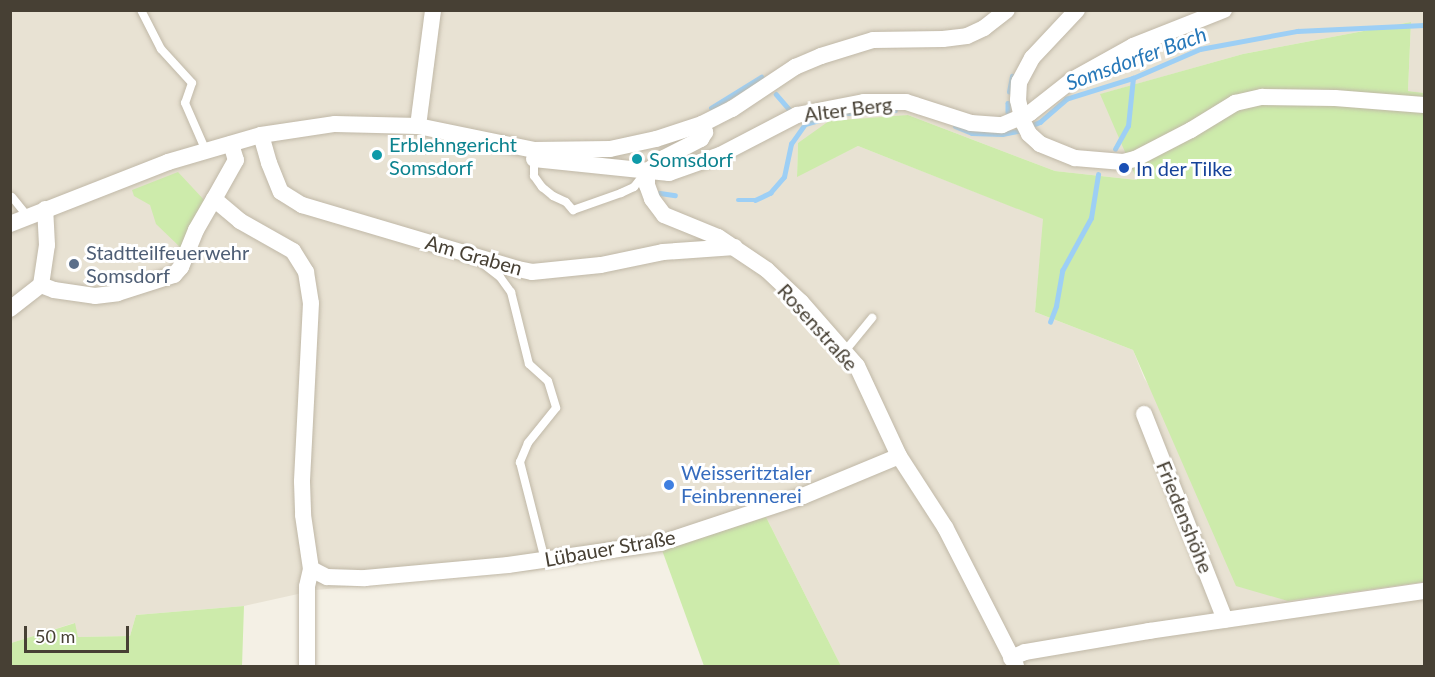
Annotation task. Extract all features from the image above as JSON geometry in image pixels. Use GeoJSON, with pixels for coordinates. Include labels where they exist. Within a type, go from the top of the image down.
{"type":"FeatureCollection","features":[{"type":"Feature","properties":{"kind":"street"},"geometry":{"type":"LineString","coordinates":[[418,126],[433,10]]}},
{"type":"Feature","properties":{"kind":"street"},"geometry":{"type":"LineString","coordinates":[[10,224],[128,176],[206,151],[261,135],[335,124],[418,126],[534,155],[610,149],[656,139],[702,124],[732,109],[795,67],[821,56],[873,40],[943,39],[967,36],[984,28],[1007,10]]}},
{"type":"Feature","properties":{"kind":"street"},"geometry":{"type":"LineString","coordinates":[[1077,10],[1032,58],[1019,82],[1018,100],[1025,124],[1040,144],[1076,158],[1123,162],[1147,154],[1235,103],[1262,97],[1335,98],[1425,105]]}},
{"type":"Feature","properties":{"kind":"street","name":"Alter Berg"},"geometry":{"type":"LineString","coordinates":[[534,155],[647,172],[669,173],[695,165],[797,115],[864,102],[906,102],[972,123],[1025,124],[1072,80],[1112,57],[1168,31],[1224,10]]}},
{"type":"Feature","properties":{"kind":"street"},"geometry":{"type":"LineString","coordinates":[[647,172],[664,158],[701,139],[705,132],[702,124]]}},
{"type":"Feature","properties":{"kind":"street","name":"Am Graben"},"geometry":{"type":"LineString","coordinates":[[261,135],[268,163],[281,192],[302,205],[532,272],[601,265],[686,249],[735,247]]}},
{"type":"Feature","properties":{"kind":"street"},"geometry":{"type":"LineString","coordinates":[[41,285],[54,290],[95,296],[118,293],[174,275],[181,267],[196,230],[236,160],[231,144]]}},
{"type":"Feature","properties":{"kind":"street","name":"Rosenstraße"},"geometry":{"type":"LineString","coordinates":[[647,172],[646,185],[652,199],[664,215],[718,237],[766,270],[801,302],[857,366],[898,456],[945,527],[1014,662]]}},
{"type":"Feature","properties":{"kind":"street"},"geometry":{"type":"LineString","coordinates":[[214,199],[240,221],[293,250],[306,272],[311,303],[302,482],[304,525],[311,569],[307,587],[307,666]]}},
{"type":"Feature","properties":{"kind":"street"},"geometry":{"type":"LineString","coordinates":[[10,309],[41,285],[47,245],[45,209]]}},
{"type":"Feature","properties":{"kind":"street","name":"Friedenshöhe"},"geometry":{"type":"LineString","coordinates":[[1144,414],[1225,620]]}},
{"type":"Feature","properties":{"kind":"street","name":"Lübauer Straße"},"geometry":{"type":"LineString","coordinates":[[311,569],[327,577],[365,578],[545,560],[661,543],[803,496],[898,456]]}},
{"type":"Feature","properties":{"kind":"street"},"geometry":{"type":"LineString","coordinates":[[1014,662],[1025,652],[1425,591]]}},
{"type":"Feature","properties":{"kind":"lane"},"geometry":{"type":"LineString","coordinates":[[141,10],[162,49],[192,83],[185,103],[206,151]]}},
{"type":"Feature","properties":{"kind":"lane"},"geometry":{"type":"LineString","coordinates":[[534,155],[534,176],[542,187],[553,196],[566,202],[573,210],[634,187],[647,172]]}},
{"type":"Feature","properties":{"kind":"lane"},"geometry":{"type":"LineString","coordinates":[[12,197],[28,217]]}},
{"type":"Feature","properties":{"kind":"lane"},"geometry":{"type":"LineString","coordinates":[[471,254],[500,277],[511,292],[529,364],[548,381],[556,408],[528,443],[520,462],[545,560]]}},
{"type":"Feature","properties":{"kind":"lane"},"geometry":{"type":"LineString","coordinates":[[845,351],[872,318]]}},
{"type":"Feature","properties":{"kind":"shaded area"},"geometry":{"type":"Polygon","coordinates":[[[11,11],[1424,11],[1424,93],[1408,91],[1411,22],[1243,54],[1101,94],[1137,180],[1055,171],[908,115],[798,143],[797,176],[858,146],[1044,219],[1035,312],[1133,350],[1144,378],[1288,601],[1424,582],[1424,666],[841,666],[766,517],[662,550],[533,571],[316,590],[244,606],[136,615],[130,636],[78,637],[74,623],[11,643],[11,11]]]}},
{"type":"Feature","properties":{"kind":"green space"},"geometry":{"type":"Polygon","coordinates":[[[1411,22],[1408,91],[1424,93],[1424,582],[1288,601],[1236,586],[1133,350],[1035,312],[1043,219],[858,146],[797,177],[798,143],[829,121],[908,115],[1055,171],[1137,180],[1100,94],[1243,54],[1411,22]]]}},
{"type":"Feature","properties":{"kind":"green space"},"geometry":{"type":"Polygon","coordinates":[[[178,172],[206,202],[182,249],[156,224],[150,205],[134,196],[132,190],[178,172]]]}},
{"type":"Feature","properties":{"kind":"green space"},"geometry":{"type":"Polygon","coordinates":[[[766,517],[841,666],[704,666],[662,550],[766,517]]]}},
{"type":"Feature","properties":{"kind":"green space"},"geometry":{"type":"Polygon","coordinates":[[[244,606],[242,666],[11,666],[11,643],[75,623],[78,637],[130,636],[136,615],[244,606]]]}},
{"type":"Feature","properties":{"kind":"waterway","name":"Somsdorfer Bach"},"geometry":{"type":"LineString","coordinates":[[1030,126],[1040,122],[1066,99],[1133,78],[1200,49],[1297,31],[1424,25]]}},
{"type":"Feature","properties":{"kind":"waterway"},"geometry":{"type":"LineString","coordinates":[[1009,92],[1012,76]]}},
{"type":"Feature","properties":{"kind":"waterway"},"geometry":{"type":"LineString","coordinates":[[711,108],[761,77]]}},
{"type":"Feature","properties":{"kind":"waterway"},"geometry":{"type":"LineString","coordinates":[[1115,149],[1128,126],[1133,78]]}},
{"type":"Feature","properties":{"kind":"waterway"},"geometry":{"type":"LineString","coordinates":[[776,94],[790,110]]}},
{"type":"Feature","properties":{"kind":"waterway"},"geometry":{"type":"LineString","coordinates":[[1008,103],[1008,112]]}},
{"type":"Feature","properties":{"kind":"waterway","name":"Somsdorfer Bach"},"geometry":{"type":"LineString","coordinates":[[847,113],[895,110]]}},
{"type":"Feature","properties":{"kind":"waterway","name":"Somsdorfer Bach"},"geometry":{"type":"LineString","coordinates":[[738,200],[755,200],[770,193],[784,177],[791,144],[805,124],[833,116]]}},
{"type":"Feature","properties":{"kind":"waterway","name":"Somsdorfer Bach"},"geometry":{"type":"LineString","coordinates":[[955,126],[972,133],[1002,134],[1022,130]]}},
{"type":"Feature","properties":{"kind":"waterway"},"geometry":{"type":"LineString","coordinates":[[1050,322],[1056,306],[1062,271],[1091,218],[1098,175]]}},
{"type":"Feature","properties":{"kind":"waterway","name":"Somsdorfer Bach"},"geometry":{"type":"LineString","coordinates":[[660,193],[675,195]]}},
{"type":"Feature","properties":{"kind":"place","name":"Erblehngericht Somsdorf"},"geometry":{"type":"Point","coordinates":[377,155]}},
{"type":"Feature","properties":{"kind":"place","name":"Somsdorf"},"geometry":{"type":"Point","coordinates":[637,159]}},
{"type":"Feature","properties":{"kind":"place","name":"In der Tilke"},"geometry":{"type":"Point","coordinates":[1124,168]}},
{"type":"Feature","properties":{"kind":"place","name":"Stadtteilfeuerwehr Somsdorf"},"geometry":{"type":"Point","coordinates":[74,264]}},
{"type":"Feature","properties":{"kind":"place","name":"Weisseritztaler Feinbrennerei"},"geometry":{"type":"Point","coordinates":[669,485]}}]}
